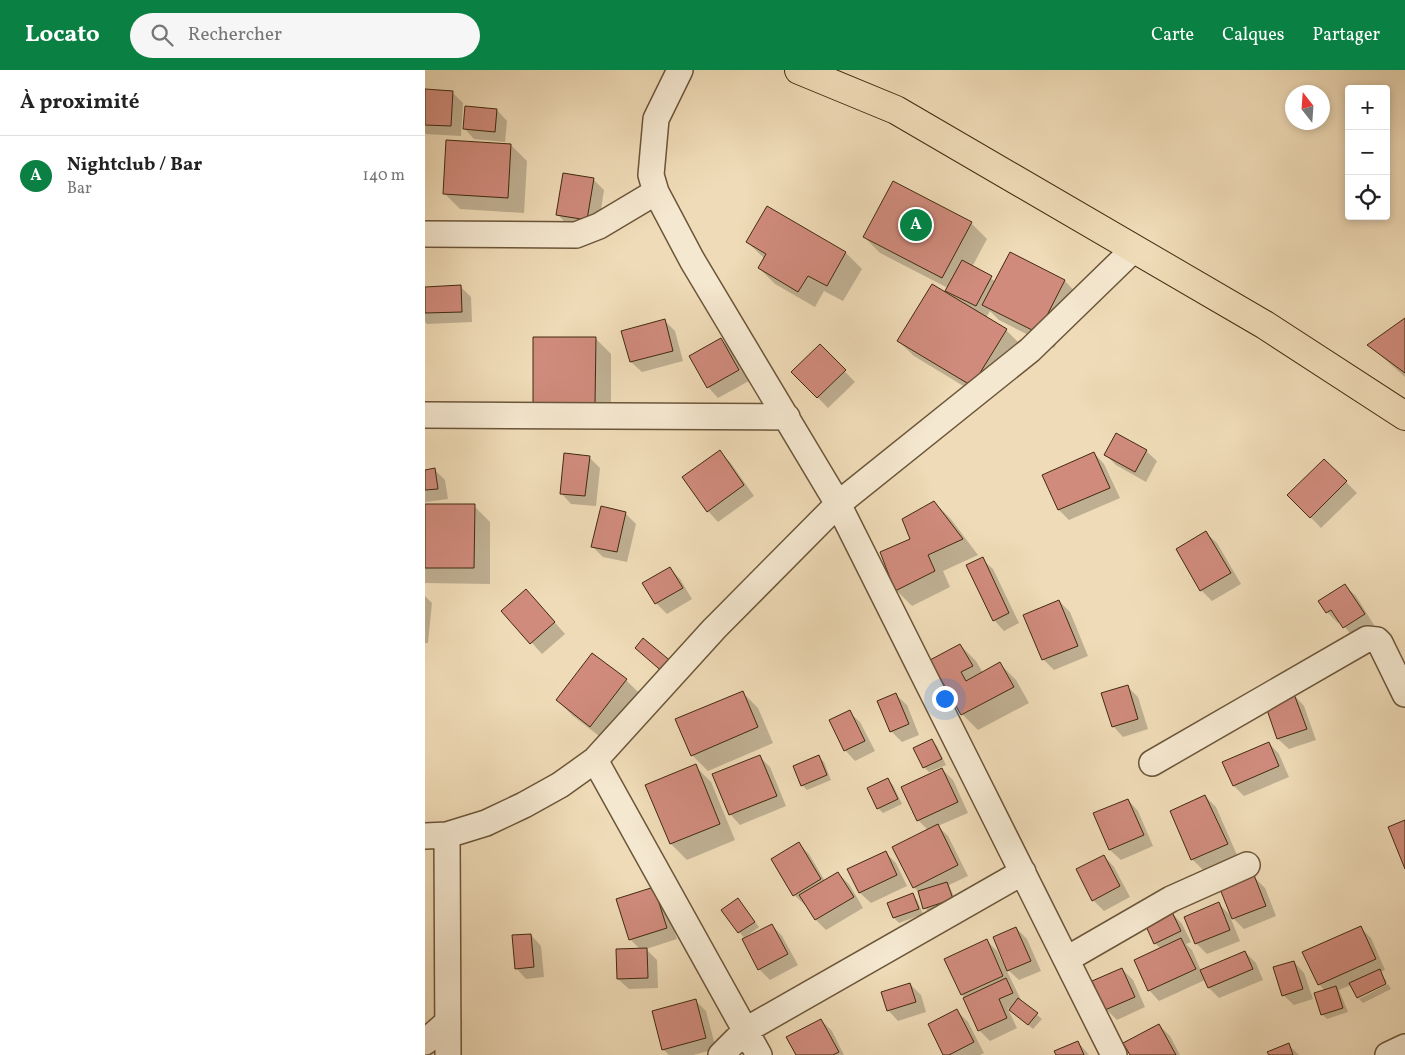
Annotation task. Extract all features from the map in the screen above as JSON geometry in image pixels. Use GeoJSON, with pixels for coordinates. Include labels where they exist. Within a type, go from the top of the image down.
{"type":"FeatureCollection","features":[{"type":"Feature","properties":{"kind":"main road"},"geometry":{"type":"LineString","coordinates":[[799,70],[896,110],[1265,325],[1405,416]]}},
{"type":"Feature","properties":{"kind":"street"},"geometry":{"type":"LineString","coordinates":[[680,70],[656,119],[651,175],[656,192],[692,260],[838,504],[1114,1055]]}},
{"type":"Feature","properties":{"kind":"street"},"geometry":{"type":"LineString","coordinates":[[425,234],[576,235],[599,226],[656,192]]}},
{"type":"Feature","properties":{"kind":"street"},"geometry":{"type":"LineString","coordinates":[[448,1055],[448,1022],[436,835],[486,823],[524,805],[595,760],[714,629],[838,504],[1030,350],[1134,249]]}},
{"type":"Feature","properties":{"kind":"street"},"geometry":{"type":"LineString","coordinates":[[425,415],[787,417]]}},
{"type":"Feature","properties":{"kind":"street"},"geometry":{"type":"LineString","coordinates":[[1152,763],[1367,639],[1377,640],[1380,643],[1405,694]]}},
{"type":"Feature","properties":{"kind":"street"},"geometry":{"type":"LineString","coordinates":[[595,760],[759,1055]]}},
{"type":"Feature","properties":{"kind":"street"},"geometry":{"type":"LineString","coordinates":[[1067,959],[1171,899],[1247,865]]}},
{"type":"Feature","properties":{"kind":"street"},"geometry":{"type":"LineString","coordinates":[[721,1055],[746,1030],[1023,872]]}},
{"type":"Feature","properties":{"kind":"street"},"geometry":{"type":"LineString","coordinates":[[425,1042],[448,1022]]}},
{"type":"Feature","properties":{"kind":"street"},"geometry":{"type":"LineString","coordinates":[[1387,1055],[1405,1047]]}},
{"type":"Feature","properties":{"kind":"building"},"geometry":{"type":"Polygon","coordinates":[[[425,89],[453,91],[451,126],[425,125],[425,89]]]}},
{"type":"Feature","properties":{"kind":"building"},"geometry":{"type":"Polygon","coordinates":[[[465,106],[497,109],[495,132],[463,129],[465,106]]]}},
{"type":"Feature","properties":{"kind":"building"},"geometry":{"type":"Polygon","coordinates":[[[446,140],[511,144],[508,198],[443,194],[446,140]]]}},
{"type":"Feature","properties":{"kind":"building"},"geometry":{"type":"Polygon","coordinates":[[[563,173],[594,178],[587,220],[556,215],[563,173]]]}},
{"type":"Feature","properties":{"kind":"building"},"geometry":{"type":"Polygon","coordinates":[[[893,181],[972,222],[942,278],[863,237],[893,181]]]}},
{"type":"Feature","properties":{"kind":"building"},"geometry":{"type":"Polygon","coordinates":[[[767,206],[846,252],[827,286],[808,276],[798,292],[758,268],[766,254],[746,242],[767,206]]]}},
{"type":"Feature","properties":{"kind":"building"},"geometry":{"type":"Polygon","coordinates":[[[1010,252],[1065,280],[1038,333],[982,305],[1010,252]]]}},
{"type":"Feature","properties":{"kind":"building"},"geometry":{"type":"Polygon","coordinates":[[[962,260],[992,276],[976,306],[945,291],[962,260]]]}},
{"type":"Feature","properties":{"kind":"building"},"geometry":{"type":"Polygon","coordinates":[[[932,284],[1007,329],[972,386],[897,341],[932,284]]]}},
{"type":"Feature","properties":{"kind":"building"},"geometry":{"type":"Polygon","coordinates":[[[461,285],[462,312],[425,313],[425,287],[461,285]]]}},
{"type":"Feature","properties":{"kind":"building"},"geometry":{"type":"Polygon","coordinates":[[[1405,318],[1405,373],[1367,345],[1405,318]]]}},
{"type":"Feature","properties":{"kind":"building"},"geometry":{"type":"Polygon","coordinates":[[[665,319],[673,351],[630,362],[621,331],[665,319]]]}},
{"type":"Feature","properties":{"kind":"building"},"geometry":{"type":"Polygon","coordinates":[[[533,337],[596,337],[595,404],[533,403],[533,337]]]}},
{"type":"Feature","properties":{"kind":"building"},"geometry":{"type":"Polygon","coordinates":[[[721,338],[739,370],[707,388],[689,356],[721,338]]]}},
{"type":"Feature","properties":{"kind":"building"},"geometry":{"type":"Polygon","coordinates":[[[820,344],[846,370],[817,398],[791,372],[820,344]]]}},
{"type":"Feature","properties":{"kind":"building"},"geometry":{"type":"Polygon","coordinates":[[[1116,433],[1147,450],[1135,472],[1104,455],[1116,433]]]}},
{"type":"Feature","properties":{"kind":"building"},"geometry":{"type":"Polygon","coordinates":[[[720,450],[744,485],[707,512],[682,477],[720,450]]]}},
{"type":"Feature","properties":{"kind":"building"},"geometry":{"type":"Polygon","coordinates":[[[1094,452],[1110,488],[1058,510],[1042,475],[1094,452]]]}},
{"type":"Feature","properties":{"kind":"building"},"geometry":{"type":"Polygon","coordinates":[[[564,453],[590,456],[585,496],[560,494],[564,453]]]}},
{"type":"Feature","properties":{"kind":"building"},"geometry":{"type":"Polygon","coordinates":[[[1324,459],[1347,481],[1310,518],[1287,495],[1324,459]]]}},
{"type":"Feature","properties":{"kind":"building"},"geometry":{"type":"Polygon","coordinates":[[[435,468],[438,489],[425,490],[425,470],[435,468]]]}},
{"type":"Feature","properties":{"kind":"building"},"geometry":{"type":"Polygon","coordinates":[[[934,501],[963,539],[928,555],[935,571],[895,591],[880,552],[910,539],[902,519],[934,501]]]}},
{"type":"Feature","properties":{"kind":"building"},"geometry":{"type":"Polygon","coordinates":[[[425,504],[475,504],[474,568],[425,568],[425,504]]]}},
{"type":"Feature","properties":{"kind":"building"},"geometry":{"type":"Polygon","coordinates":[[[601,506],[626,512],[617,552],[591,547],[601,506]]]}},
{"type":"Feature","properties":{"kind":"building"},"geometry":{"type":"Polygon","coordinates":[[[1206,531],[1231,573],[1200,591],[1176,549],[1206,531]]]}},
{"type":"Feature","properties":{"kind":"building"},"geometry":{"type":"Polygon","coordinates":[[[983,557],[1009,613],[993,621],[966,565],[983,557]]]}},
{"type":"Feature","properties":{"kind":"building"},"geometry":{"type":"Polygon","coordinates":[[[670,567],[683,588],[655,604],[642,583],[670,567]]]}},
{"type":"Feature","properties":{"kind":"building"},"geometry":{"type":"Polygon","coordinates":[[[1345,584],[1365,614],[1343,628],[1331,610],[1326,613],[1318,601],[1345,584]]]}},
{"type":"Feature","properties":{"kind":"building"},"geometry":{"type":"Polygon","coordinates":[[[526,589],[555,622],[530,644],[501,611],[526,589]]]}},
{"type":"Feature","properties":{"kind":"building"},"geometry":{"type":"Polygon","coordinates":[[[1059,600],[1078,646],[1042,660],[1023,615],[1059,600]]]}},
{"type":"Feature","properties":{"kind":"building"},"geometry":{"type":"Polygon","coordinates":[[[643,638],[673,663],[665,674],[635,648],[643,638]]]}},
{"type":"Feature","properties":{"kind":"building"},"geometry":{"type":"Polygon","coordinates":[[[960,644],[973,666],[961,672],[966,681],[1000,662],[1014,687],[961,715],[930,660],[960,644]]]}},
{"type":"Feature","properties":{"kind":"building"},"geometry":{"type":"Polygon","coordinates":[[[592,653],[627,679],[590,727],[556,700],[592,653]]]}},
{"type":"Feature","properties":{"kind":"building"},"geometry":{"type":"Polygon","coordinates":[[[1128,685],[1138,719],[1112,727],[1101,693],[1128,685]]]}},
{"type":"Feature","properties":{"kind":"building"},"geometry":{"type":"Polygon","coordinates":[[[743,691],[758,727],[691,756],[675,719],[743,691]]]}},
{"type":"Feature","properties":{"kind":"building"},"geometry":{"type":"Polygon","coordinates":[[[896,693],[909,724],[890,732],[877,701],[896,693]]]}},
{"type":"Feature","properties":{"kind":"building"},"geometry":{"type":"Polygon","coordinates":[[[1294,694],[1307,729],[1277,739],[1265,704],[1294,694]]]}},
{"type":"Feature","properties":{"kind":"building"},"geometry":{"type":"Polygon","coordinates":[[[850,710],[865,741],[844,751],[829,720],[850,710]]]}},
{"type":"Feature","properties":{"kind":"building"},"geometry":{"type":"Polygon","coordinates":[[[932,739],[942,759],[923,768],[913,748],[932,739]]]}},
{"type":"Feature","properties":{"kind":"building"},"geometry":{"type":"Polygon","coordinates":[[[1269,742],[1279,766],[1233,786],[1222,762],[1269,742]]]}},
{"type":"Feature","properties":{"kind":"building"},"geometry":{"type":"Polygon","coordinates":[[[760,755],[777,796],[729,815],[712,774],[760,755]]]}},
{"type":"Feature","properties":{"kind":"building"},"geometry":{"type":"Polygon","coordinates":[[[819,755],[827,775],[801,786],[793,766],[819,755]]]}},
{"type":"Feature","properties":{"kind":"building"},"geometry":{"type":"Polygon","coordinates":[[[696,764],[720,824],[670,844],[645,785],[696,764]]]}},
{"type":"Feature","properties":{"kind":"building"},"geometry":{"type":"Polygon","coordinates":[[[942,768],[958,802],[917,821],[901,787],[942,768]]]}},
{"type":"Feature","properties":{"kind":"building"},"geometry":{"type":"Polygon","coordinates":[[[888,778],[898,799],[877,809],[867,788],[888,778]]]}},
{"type":"Feature","properties":{"kind":"building"},"geometry":{"type":"Polygon","coordinates":[[[1205,795],[1228,844],[1191,860],[1170,811],[1205,795]]]}},
{"type":"Feature","properties":{"kind":"building"},"geometry":{"type":"Polygon","coordinates":[[[1128,799],[1144,835],[1109,850],[1093,813],[1128,799]]]}},
{"type":"Feature","properties":{"kind":"building"},"geometry":{"type":"Polygon","coordinates":[[[1405,820],[1405,869],[1388,827],[1405,820]]]}},
{"type":"Feature","properties":{"kind":"building"},"geometry":{"type":"Polygon","coordinates":[[[938,824],[958,865],[913,888],[892,847],[938,824]]]}},
{"type":"Feature","properties":{"kind":"building"},"geometry":{"type":"Polygon","coordinates":[[[799,842],[821,879],[793,896],[771,859],[799,842]]]}},
{"type":"Feature","properties":{"kind":"building"},"geometry":{"type":"Polygon","coordinates":[[[886,851],[897,875],[859,893],[847,869],[886,851]]]}},
{"type":"Feature","properties":{"kind":"building"},"geometry":{"type":"Polygon","coordinates":[[[1104,855],[1120,886],[1092,901],[1076,869],[1104,855]]]}},
{"type":"Feature","properties":{"kind":"building"},"geometry":{"type":"Polygon","coordinates":[[[838,872],[854,897],[815,920],[799,895],[838,872]]]}},
{"type":"Feature","properties":{"kind":"building"},"geometry":{"type":"Polygon","coordinates":[[[1254,875],[1266,906],[1232,919],[1220,889],[1254,875]]]}},
{"type":"Feature","properties":{"kind":"building"},"geometry":{"type":"Polygon","coordinates":[[[947,882],[953,899],[923,909],[918,891],[947,882]]]}},
{"type":"Feature","properties":{"kind":"building"},"geometry":{"type":"Polygon","coordinates":[[[654,887],[667,928],[629,940],[616,899],[654,887]]]}},
{"type":"Feature","properties":{"kind":"building"},"geometry":{"type":"Polygon","coordinates":[[[913,893],[919,909],[893,918],[887,903],[913,893]]]}},
{"type":"Feature","properties":{"kind":"building"},"geometry":{"type":"Polygon","coordinates":[[[738,898],[755,922],[738,933],[721,910],[738,898]]]}},
{"type":"Feature","properties":{"kind":"building"},"geometry":{"type":"Polygon","coordinates":[[[1219,902],[1230,930],[1195,944],[1184,917],[1219,902]]]}},
{"type":"Feature","properties":{"kind":"building"},"geometry":{"type":"Polygon","coordinates":[[[1172,912],[1181,931],[1154,944],[1145,924],[1172,912]]]}},
{"type":"Feature","properties":{"kind":"building"},"geometry":{"type":"Polygon","coordinates":[[[772,924],[788,954],[758,970],[742,939],[772,924]]]}},
{"type":"Feature","properties":{"kind":"building"},"geometry":{"type":"Polygon","coordinates":[[[1361,926],[1376,959],[1318,985],[1302,952],[1361,926]]]}},
{"type":"Feature","properties":{"kind":"building"},"geometry":{"type":"Polygon","coordinates":[[[1016,927],[1031,961],[1007,971],[993,937],[1016,927]]]}},
{"type":"Feature","properties":{"kind":"building"},"geometry":{"type":"Polygon","coordinates":[[[531,934],[534,967],[515,969],[512,935],[531,934]]]}},
{"type":"Feature","properties":{"kind":"building"},"geometry":{"type":"Polygon","coordinates":[[[1181,938],[1196,969],[1148,991],[1134,960],[1181,938]]]}},
{"type":"Feature","properties":{"kind":"building"},"geometry":{"type":"Polygon","coordinates":[[[987,939],[1003,976],[961,995],[944,959],[987,939]]]}},
{"type":"Feature","properties":{"kind":"building"},"geometry":{"type":"Polygon","coordinates":[[[647,948],[648,978],[617,979],[616,949],[647,948]]]}},
{"type":"Feature","properties":{"kind":"building"},"geometry":{"type":"Polygon","coordinates":[[[1245,951],[1253,969],[1208,988],[1200,970],[1245,951]]]}},
{"type":"Feature","properties":{"kind":"building"},"geometry":{"type":"Polygon","coordinates":[[[1294,961],[1303,989],[1282,996],[1273,967],[1294,961]]]}},
{"type":"Feature","properties":{"kind":"building"},"geometry":{"type":"Polygon","coordinates":[[[1122,968],[1135,997],[1105,1010],[1092,981],[1122,968]]]}},
{"type":"Feature","properties":{"kind":"building"},"geometry":{"type":"Polygon","coordinates":[[[1380,969],[1386,984],[1357,998],[1349,983],[1380,969]]]}},
{"type":"Feature","properties":{"kind":"building"},"geometry":{"type":"Polygon","coordinates":[[[1006,978],[1013,993],[999,999],[1007,1018],[978,1031],[963,998],[1006,978]]]}},
{"type":"Feature","properties":{"kind":"building"},"geometry":{"type":"Polygon","coordinates":[[[910,983],[916,1002],[887,1011],[881,992],[910,983]]]}},
{"type":"Feature","properties":{"kind":"building"},"geometry":{"type":"Polygon","coordinates":[[[1336,986],[1343,1008],[1321,1015],[1314,993],[1336,986]]]}},
{"type":"Feature","properties":{"kind":"building"},"geometry":{"type":"Polygon","coordinates":[[[1018,998],[1038,1013],[1028,1025],[1009,1010],[1018,998]]]}},
{"type":"Feature","properties":{"kind":"building"},"geometry":{"type":"Polygon","coordinates":[[[696,999],[706,1038],[662,1050],[652,1011],[696,999]]]}},
{"type":"Feature","properties":{"kind":"building"},"geometry":{"type":"Polygon","coordinates":[[[957,1009],[974,1042],[949,1055],[943,1055],[928,1024],[957,1009]]]}},
{"type":"Feature","properties":{"kind":"building"},"geometry":{"type":"Polygon","coordinates":[[[821,1019],[839,1052],[833,1055],[796,1055],[786,1037],[821,1019]]]}},
{"type":"Feature","properties":{"kind":"building"},"geometry":{"type":"Polygon","coordinates":[[[1159,1024],[1176,1055],[1130,1055],[1123,1043],[1159,1024]]]}},
{"type":"Feature","properties":{"kind":"building"},"geometry":{"type":"Polygon","coordinates":[[[1078,1041],[1084,1055],[1056,1055],[1054,1051],[1078,1041]]]}},
{"type":"Feature","properties":{"kind":"building"},"geometry":{"type":"Polygon","coordinates":[[[1289,1043],[1293,1055],[1269,1055],[1267,1052],[1289,1043]]]}},
{"type":"Feature","properties":{"kind":"place","name":"Nightclub / Bar"},"geometry":{"type":"Point","coordinates":[916,225]}}]}
